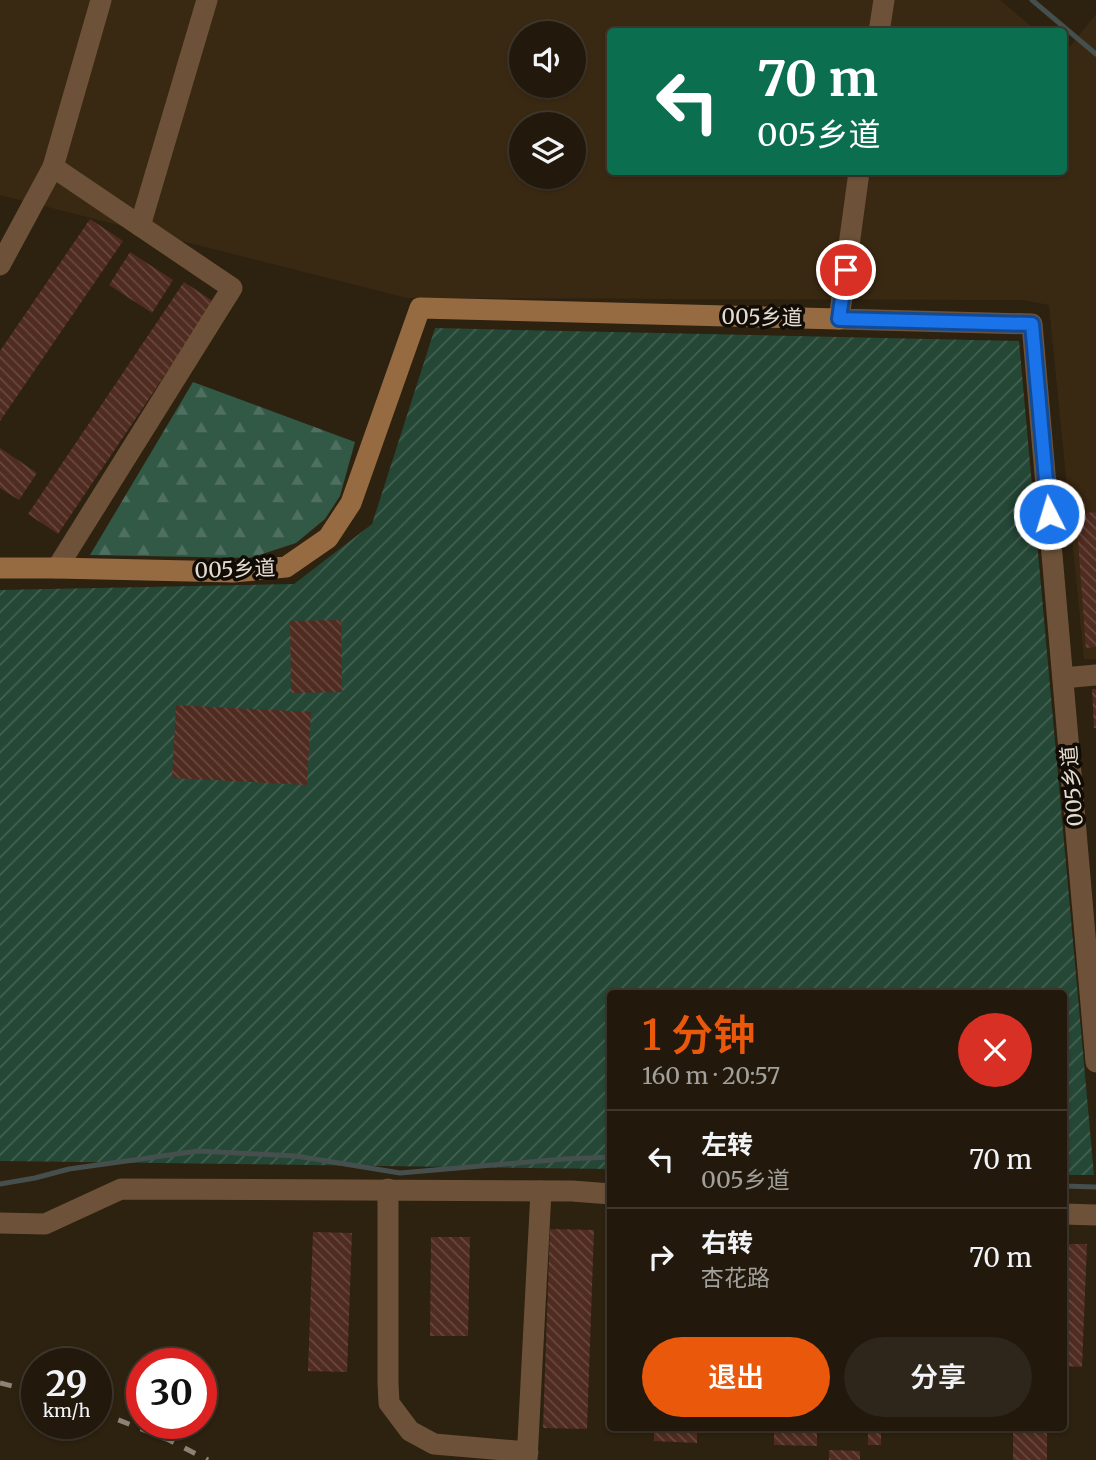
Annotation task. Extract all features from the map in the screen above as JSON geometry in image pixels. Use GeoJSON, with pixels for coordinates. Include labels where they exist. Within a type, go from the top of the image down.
{"type":"FeatureCollection","features":[{"type":"Feature","properties":{"kind":"street"},"geometry":{"type":"LineString","coordinates":[[0,265],[53,167],[101,0]]}},
{"type":"Feature","properties":{"kind":"street"},"geometry":{"type":"LineString","coordinates":[[139,226],[207,0]]}},
{"type":"Feature","properties":{"kind":"street"},"geometry":{"type":"LineString","coordinates":[[880,28],[884,0]]}},
{"type":"Feature","properties":{"kind":"street"},"geometry":{"type":"LineString","coordinates":[[53,167],[232,288],[57,568]]}},
{"type":"Feature","properties":{"kind":"street"},"geometry":{"type":"LineString","coordinates":[[839,319],[859,175]]}},
{"type":"Feature","properties":{"kind":"street","name":"005乡道"},"geometry":{"type":"LineString","coordinates":[[0,568],[233,572],[286,567],[328,538],[351,503],[420,308],[1032,324],[1063,678],[1086,839],[1096,1062]]}},
{"type":"Feature","properties":{"kind":"street"},"geometry":{"type":"LineString","coordinates":[[1063,678],[1096,675]]}},
{"type":"Feature","properties":{"kind":"street"},"geometry":{"type":"LineString","coordinates":[[0,1223],[45,1224],[121,1189],[388,1189],[607,1194]]}},
{"type":"Feature","properties":{"kind":"street"},"geometry":{"type":"LineString","coordinates":[[388,1189],[389,1403],[410,1431],[434,1444],[528,1456],[541,1191]]}},
{"type":"Feature","properties":{"kind":"street"},"geometry":{"type":"LineString","coordinates":[[1067,1214],[1096,1215]]}},
{"type":"Feature","properties":{"kind":"shaded area"},"geometry":{"type":"Polygon","coordinates":[[[0,0],[1000,0],[1033,28],[607,28],[607,175],[1067,175],[1067,50],[1096,14],[1096,659],[1084,659],[1049,305],[1023,300],[407,298],[0,195],[0,0]]]}},
{"type":"Feature","properties":{"kind":"green space"},"geometry":{"type":"Polygon","coordinates":[[[435,328],[1019,341],[1094,1175],[1067,1175],[1067,990],[607,990],[607,1169],[0,1161],[0,590],[294,584],[372,524],[435,328]]]}},
{"type":"Feature","properties":{"kind":"green space"},"geometry":{"type":"Polygon","coordinates":[[[193,382],[355,442],[340,496],[325,519],[296,543],[250,558],[90,555],[193,382]]]}},
{"type":"Feature","properties":{"kind":"building"},"geometry":{"type":"Polygon","coordinates":[[[90,219],[123,241],[0,421],[0,351],[90,219]]]}},
{"type":"Feature","properties":{"kind":"building"},"geometry":{"type":"Polygon","coordinates":[[[130,252],[173,280],[152,313],[109,285],[130,252]]]}},
{"type":"Feature","properties":{"kind":"building"},"geometry":{"type":"Polygon","coordinates":[[[184,282],[214,302],[58,534],[28,514],[184,282]]]}},
{"type":"Feature","properties":{"kind":"building"},"geometry":{"type":"Polygon","coordinates":[[[0,448],[37,473],[19,500],[0,488],[0,448]]]}},
{"type":"Feature","properties":{"kind":"building"},"geometry":{"type":"Polygon","coordinates":[[[1096,512],[1096,647],[1086,648],[1076,514],[1096,512]]]}},
{"type":"Feature","properties":{"kind":"building"},"geometry":{"type":"Polygon","coordinates":[[[341,620],[342,692],[291,693],[290,621],[341,620]]]}},
{"type":"Feature","properties":{"kind":"building"},"geometry":{"type":"Polygon","coordinates":[[[1092,689],[1096,689],[1096,728],[1094,728],[1092,689]]]}},
{"type":"Feature","properties":{"kind":"building"},"geometry":{"type":"Polygon","coordinates":[[[176,705],[311,712],[307,785],[172,778],[176,705]]]}},
{"type":"Feature","properties":{"kind":"building"},"geometry":{"type":"Polygon","coordinates":[[[550,1229],[594,1230],[587,1429],[543,1428],[550,1229]]]}},
{"type":"Feature","properties":{"kind":"building"},"geometry":{"type":"Polygon","coordinates":[[[313,1232],[352,1233],[347,1372],[308,1371],[313,1232]]]}},
{"type":"Feature","properties":{"kind":"building"},"geometry":{"type":"Polygon","coordinates":[[[431,1237],[470,1237],[468,1336],[430,1336],[431,1237]]]}},
{"type":"Feature","properties":{"kind":"building"},"geometry":{"type":"Polygon","coordinates":[[[1067,1244],[1087,1244],[1082,1367],[1067,1366],[1067,1244]]]}},
{"type":"Feature","properties":{"kind":"building"},"geometry":{"type":"Polygon","coordinates":[[[654,1431],[697,1431],[697,1443],[654,1441],[654,1431]]]}},
{"type":"Feature","properties":{"kind":"building"},"geometry":{"type":"Polygon","coordinates":[[[774,1431],[817,1431],[817,1446],[774,1445],[774,1431]]]}},
{"type":"Feature","properties":{"kind":"building"},"geometry":{"type":"Polygon","coordinates":[[[868,1431],[881,1431],[881,1445],[868,1445],[868,1431]]]}},
{"type":"Feature","properties":{"kind":"building"},"geometry":{"type":"Polygon","coordinates":[[[1013,1431],[1047,1431],[1047,1460],[1013,1460],[1013,1431]]]}},
{"type":"Feature","properties":{"kind":"building"},"geometry":{"type":"Polygon","coordinates":[[[829,1450],[860,1451],[860,1460],[829,1460],[829,1450]]]}},
{"type":"Feature","properties":{"kind":"waterway"},"geometry":{"type":"LineString","coordinates":[[1032,0],[1065,28]]}},
{"type":"Feature","properties":{"kind":"waterway"},"geometry":{"type":"LineString","coordinates":[[1067,30],[1096,54]]}},
{"type":"Feature","properties":{"kind":"waterway"},"geometry":{"type":"LineString","coordinates":[[0,1184],[69,1169],[198,1151],[296,1156],[400,1173],[607,1157]]}},
{"type":"Feature","properties":{"kind":"waterway"},"geometry":{"type":"LineString","coordinates":[[1067,1186],[1096,1187]]}},
{"type":"Feature","properties":{"kind":"railway"},"geometry":{"type":"LineString","coordinates":[[0,1383],[21,1388]]}},
{"type":"Feature","properties":{"kind":"railway"},"geometry":{"type":"LineString","coordinates":[[112,1417],[169,1440],[208,1460]]}},
{"type":"Feature","properties":{"kind":"route"},"geometry":{"type":"LineString","coordinates":[[846,270],[839,319],[1032,324],[1049,514]]}}]}
